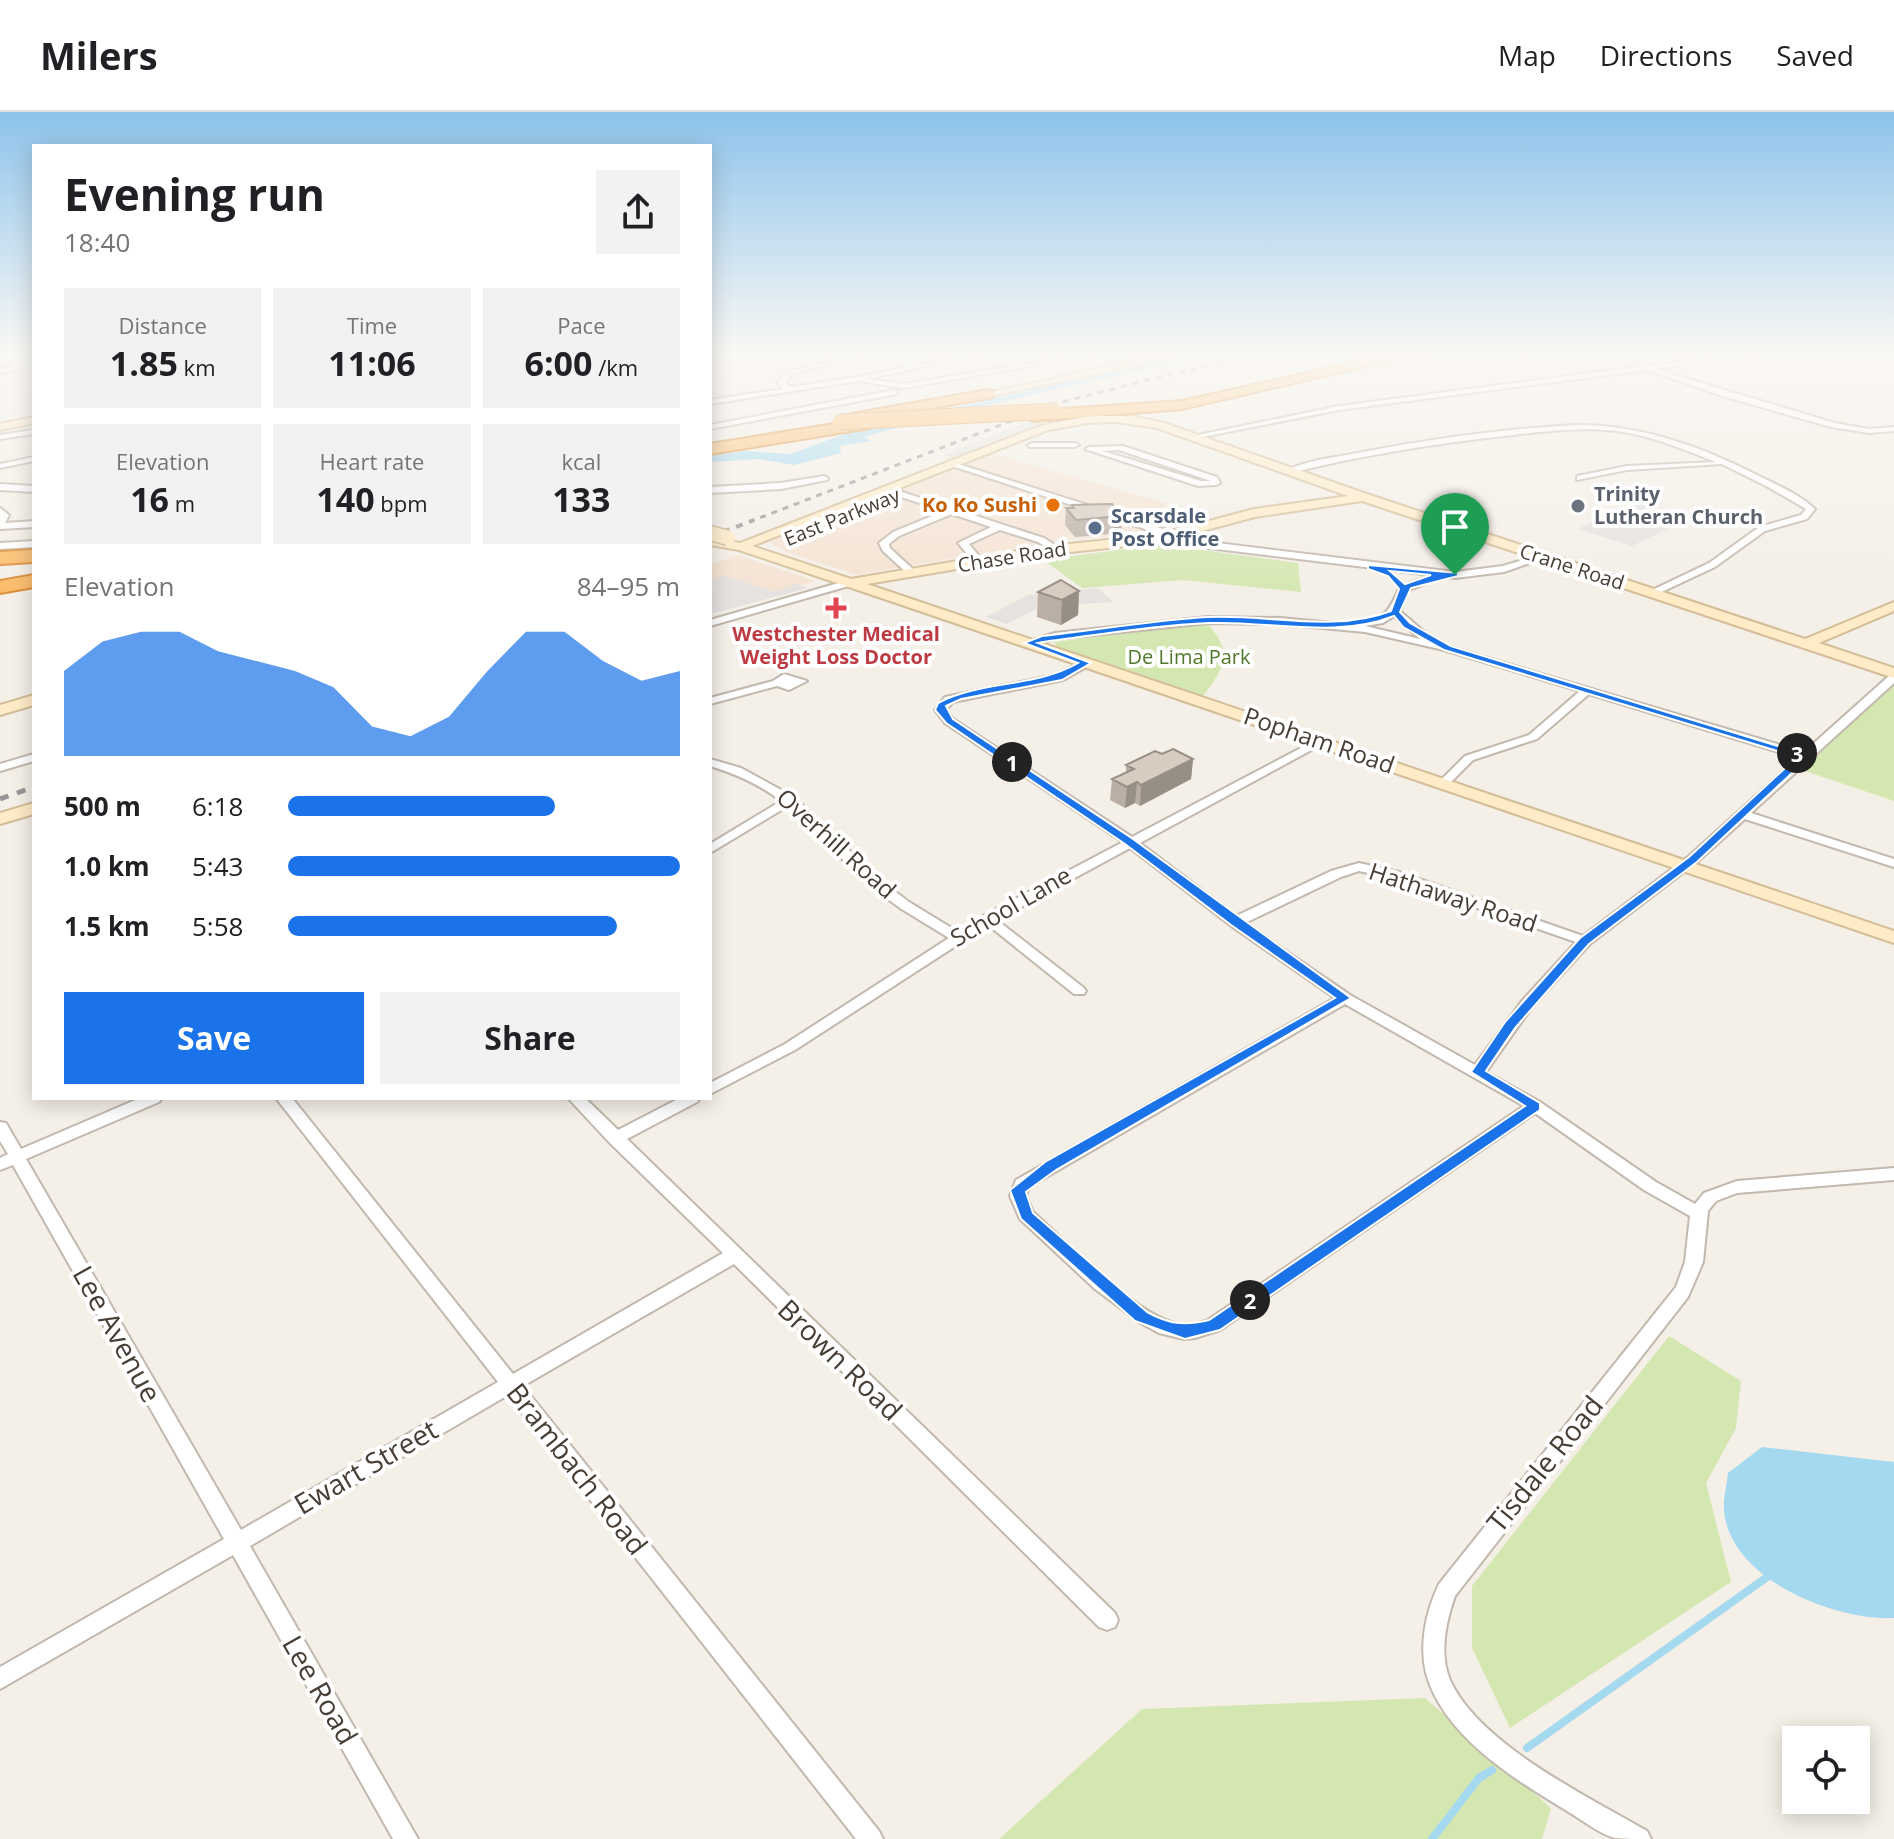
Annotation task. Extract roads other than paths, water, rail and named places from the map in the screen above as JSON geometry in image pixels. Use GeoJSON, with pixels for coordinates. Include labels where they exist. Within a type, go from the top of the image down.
{"type":"FeatureCollection","features":[{"type":"Feature","properties":{"kind":"highway"},"geometry":{"type":"LineString","coordinates":[[712,446],[785,433]]}},
{"type":"Feature","properties":{"kind":"highway"},"geometry":{"type":"LineString","coordinates":[[712,447],[790,433]]}},
{"type":"Feature","properties":{"kind":"highway"},"geometry":{"type":"LineString","coordinates":[[0,558],[32,556]]}},
{"type":"Feature","properties":{"kind":"highway"},"geometry":{"type":"LineString","coordinates":[[0,587],[32,581]]}},
{"type":"Feature","properties":{"kind":"street"},"geometry":{"type":"LineString","coordinates":[[0,437],[30,433]]}},
{"type":"Feature","properties":{"kind":"street","name":"East Parkway"},"geometry":{"type":"LineString","coordinates":[[807,525],[877,493],[900,491],[952,463],[1028,433]]}},
{"type":"Feature","properties":{"kind":"street","name":"East Parkway"},"geometry":{"type":"LineString","coordinates":[[712,557],[969,469],[1032,445],[1043,433]]}},
{"type":"Feature","properties":{"kind":"street"},"geometry":{"type":"LineString","coordinates":[[1062,433],[1075,445]]}},
{"type":"Feature","properties":{"kind":"street","name":"Crane Road"},"geometry":{"type":"LineString","coordinates":[[1180,433],[1894,675]]}},
{"type":"Feature","properties":{"kind":"street"},"geometry":{"type":"LineString","coordinates":[[1192,437],[1214,433]]}},
{"type":"Feature","properties":{"kind":"street"},"geometry":{"type":"LineString","coordinates":[[1290,471],[1355,454],[1511,433]]}},
{"type":"Feature","properties":{"kind":"street"},"geometry":{"type":"LineString","coordinates":[[1636,433],[1724,464],[1811,509],[1809,513],[1762,529],[1703,571],[1653,593]]}},
{"type":"Feature","properties":{"kind":"street"},"geometry":{"type":"LineString","coordinates":[[1032,445],[1075,445],[1201,484],[1216,483],[1214,479],[1128,449],[1089,449]]}},
{"type":"Feature","properties":{"kind":"street"},"geometry":{"type":"LineString","coordinates":[[0,466],[32,459]]}},
{"type":"Feature","properties":{"kind":"street"},"geometry":{"type":"LineString","coordinates":[[952,463],[1155,526],[1192,543],[1455,575]]}},
{"type":"Feature","properties":{"kind":"street"},"geometry":{"type":"LineString","coordinates":[[1580,478],[1658,465],[1724,464]]}},
{"type":"Feature","properties":{"kind":"street"},"geometry":{"type":"LineString","coordinates":[[712,490],[781,486],[824,478]]}},
{"type":"Feature","properties":{"kind":"street"},"geometry":{"type":"LineString","coordinates":[[0,487],[32,489]]}},
{"type":"Feature","properties":{"kind":"street"},"geometry":{"type":"LineString","coordinates":[[900,491],[1041,540],[1056,549]]}},
{"type":"Feature","properties":{"kind":"street","name":"Chase Road"},"geometry":{"type":"LineString","coordinates":[[849,583],[1056,549],[1172,535],[1254,513],[1363,497]]}},
{"type":"Feature","properties":{"kind":"street"},"geometry":{"type":"LineString","coordinates":[[0,511],[5,515],[0,525],[32,524]]}},
{"type":"Feature","properties":{"kind":"street"},"geometry":{"type":"LineString","coordinates":[[912,573],[886,549],[884,543],[892,536],[952,511]]}},
{"type":"Feature","properties":{"kind":"street"},"geometry":{"type":"LineString","coordinates":[[978,561],[963,543],[998,527]]}},
{"type":"Feature","properties":{"kind":"street","name":"Popham Road"},"geometry":{"type":"LineString","coordinates":[[716,539],[1322,741],[1894,937]]}},
{"type":"Feature","properties":{"kind":"street"},"geometry":{"type":"LineString","coordinates":[[0,546],[32,544]]}},
{"type":"Feature","properties":{"kind":"street"},"geometry":{"type":"LineString","coordinates":[[1339,626],[1379,621],[1395,612],[1403,589],[1424,579],[1504,569],[1542,557]]}},
{"type":"Feature","properties":{"kind":"street"},"geometry":{"type":"LineString","coordinates":[[1371,567],[1391,575],[1403,589]]}},
{"type":"Feature","properties":{"kind":"street"},"geometry":{"type":"LineString","coordinates":[[883,578],[880,588],[907,602]]}},
{"type":"Feature","properties":{"kind":"street"},"geometry":{"type":"LineString","coordinates":[[712,622],[849,583]]}},
{"type":"Feature","properties":{"kind":"street"},"geometry":{"type":"LineString","coordinates":[[1805,644],[1894,606]]}},
{"type":"Feature","properties":{"kind":"street"},"geometry":{"type":"LineString","coordinates":[[1395,612],[1421,636],[1447,648]]}},
{"type":"Feature","properties":{"kind":"street"},"geometry":{"type":"LineString","coordinates":[[1029,643],[1055,636],[1186,621],[1265,620],[1339,626],[1447,648],[1805,756]]}},
{"type":"Feature","properties":{"kind":"street"},"geometry":{"type":"LineString","coordinates":[[1086,663],[1059,678],[949,699],[940,710],[949,721],[1129,841],[1235,922],[1345,998],[1535,1106],[1650,1186],[1698,1213],[1703,1201],[1714,1192],[1737,1187],[1894,1174]]}},
{"type":"Feature","properties":{"kind":"street"},"geometry":{"type":"LineString","coordinates":[[1478,1072],[1510,1025],[1585,941],[1684,865],[1894,675]]}},
{"type":"Feature","properties":{"kind":"street"},"geometry":{"type":"LineString","coordinates":[[712,700],[777,683]]}},
{"type":"Feature","properties":{"kind":"street"},"geometry":{"type":"LineString","coordinates":[[1444,783],[1469,758],[1533,737],[1588,690]]}},
{"type":"Feature","properties":{"kind":"street"},"geometry":{"type":"LineString","coordinates":[[0,697],[30,695]]}},
{"type":"Feature","properties":{"kind":"street"},"geometry":{"type":"LineString","coordinates":[[0,710],[30,695]]}},
{"type":"Feature","properties":{"kind":"street","name":"School Lane"},"geometry":{"type":"LineString","coordinates":[[712,1088],[790,1047],[988,919],[1129,841],[1322,741]]}},
{"type":"Feature","properties":{"kind":"street"},"geometry":{"type":"LineString","coordinates":[[0,768],[32,758]]}},
{"type":"Feature","properties":{"kind":"street","name":"Overhill Road"},"geometry":{"type":"LineString","coordinates":[[712,763],[756,777],[790,800],[884,890],[957,937]]}},
{"type":"Feature","properties":{"kind":"street"},"geometry":{"type":"LineString","coordinates":[[712,848],[790,800]]}},
{"type":"Feature","properties":{"kind":"street"},"geometry":{"type":"LineString","coordinates":[[0,819],[32,809]]}},
{"type":"Feature","properties":{"kind":"street"},"geometry":{"type":"LineString","coordinates":[[1742,814],[1894,863]]}},
{"type":"Feature","properties":{"kind":"street","name":"Hathaway Road"},"geometry":{"type":"LineString","coordinates":[[1235,922],[1336,874],[1359,867],[1381,871],[1585,941]]}},
{"type":"Feature","properties":{"kind":"street"},"geometry":{"type":"LineString","coordinates":[[988,919],[1079,991]]}},
{"type":"Feature","properties":{"kind":"street"},"geometry":{"type":"LineString","coordinates":[[1345,998],[1022,1184],[1018,1196],[1026,1215],[1141,1317],[1169,1330],[1198,1330],[1214,1325],[1535,1106]]}},
{"type":"Feature","properties":{"kind":"street"},"geometry":{"type":"LineString","coordinates":[[9,1160],[149,1100]]}},
{"type":"Feature","properties":{"kind":"street","name":"Brambach Road"},"geometry":{"type":"LineString","coordinates":[[286,1100],[871,1839]]}},
{"type":"Feature","properties":{"kind":"street","name":"Brown Road"},"geometry":{"type":"LineString","coordinates":[[578,1100],[733,1256],[1107,1620]]}},
{"type":"Feature","properties":{"kind":"street"},"geometry":{"type":"LineString","coordinates":[[615,1138],[688,1100]]}},
{"type":"Feature","properties":{"kind":"street","name":"Lee Avenue"},"geometry":{"type":"LineString","coordinates":[[0,1127],[9,1160],[234,1541]]}},
{"type":"Feature","properties":{"kind":"street","name":"Tisdale Road"},"geometry":{"type":"LineString","coordinates":[[1639,1839],[1514,1763],[1480,1737],[1441,1685],[1434,1653],[1435,1627],[1446,1591],[1473,1554],[1682,1292],[1693,1267],[1698,1213]]}},
{"type":"Feature","properties":{"kind":"street","name":"Ewart Street"},"geometry":{"type":"LineString","coordinates":[[0,1679],[234,1541],[733,1256]]}},
{"type":"Feature","properties":{"kind":"street","name":"Lee Road"},"geometry":{"type":"LineString","coordinates":[[234,1541],[406,1839]]}},
{"type":"Feature","properties":{"kind":"water"},"geometry":{"type":"Polygon","coordinates":[[[848,433],[880,433],[864,437],[871,441],[840,446],[841,453],[794,465],[759,459],[712,462],[712,456],[744,451],[790,454],[848,433]]]}},
{"type":"Feature","properties":{"kind":"water"},"geometry":{"type":"Polygon","coordinates":[[[1762,1447],[1894,1462],[1894,1618],[1843,1612],[1816,1603],[1764,1575],[1744,1556],[1730,1535],[1724,1510],[1728,1473],[1762,1447]]]}},
{"type":"Feature","properties":{"kind":"waterway"},"geometry":{"type":"LineString","coordinates":[[1527,1748],[1770,1575]]}},
{"type":"Feature","properties":{"kind":"waterway"},"geometry":{"type":"LineString","coordinates":[[1432,1839],[1479,1778],[1492,1770]]}},
{"type":"Feature","properties":{"kind":"railway"},"geometry":{"type":"LineString","coordinates":[[749,522],[981,433]]}},
{"type":"Feature","properties":{"kind":"railway"},"geometry":{"type":"LineString","coordinates":[[712,536],[754,520]]}},
{"type":"Feature","properties":{"kind":"railway"},"geometry":{"type":"LineString","coordinates":[[0,799],[32,788]]}},
{"type":"Feature","properties":{"kind":"place","name":"Ko Ko Sushi"},"geometry":{"type":"Point","coordinates":[1053,505]}},
{"type":"Feature","properties":{"kind":"place","name":"Trinity Lutheran Church"},"geometry":{"type":"Point","coordinates":[1578,506]}},
{"type":"Feature","properties":{"kind":"place","name":"Scarsdale Post Office"},"geometry":{"type":"Point","coordinates":[1095,528]}},
{"type":"Feature","properties":{"kind":"place","name":"Westchester Medical Weight Loss Doctor"},"geometry":{"type":"Point","coordinates":[836,608]}},
{"type":"Feature","properties":{"kind":"park label","name":"De Lima Park"},"geometry":{"type":"Point","coordinates":[1189,657]}}]}
